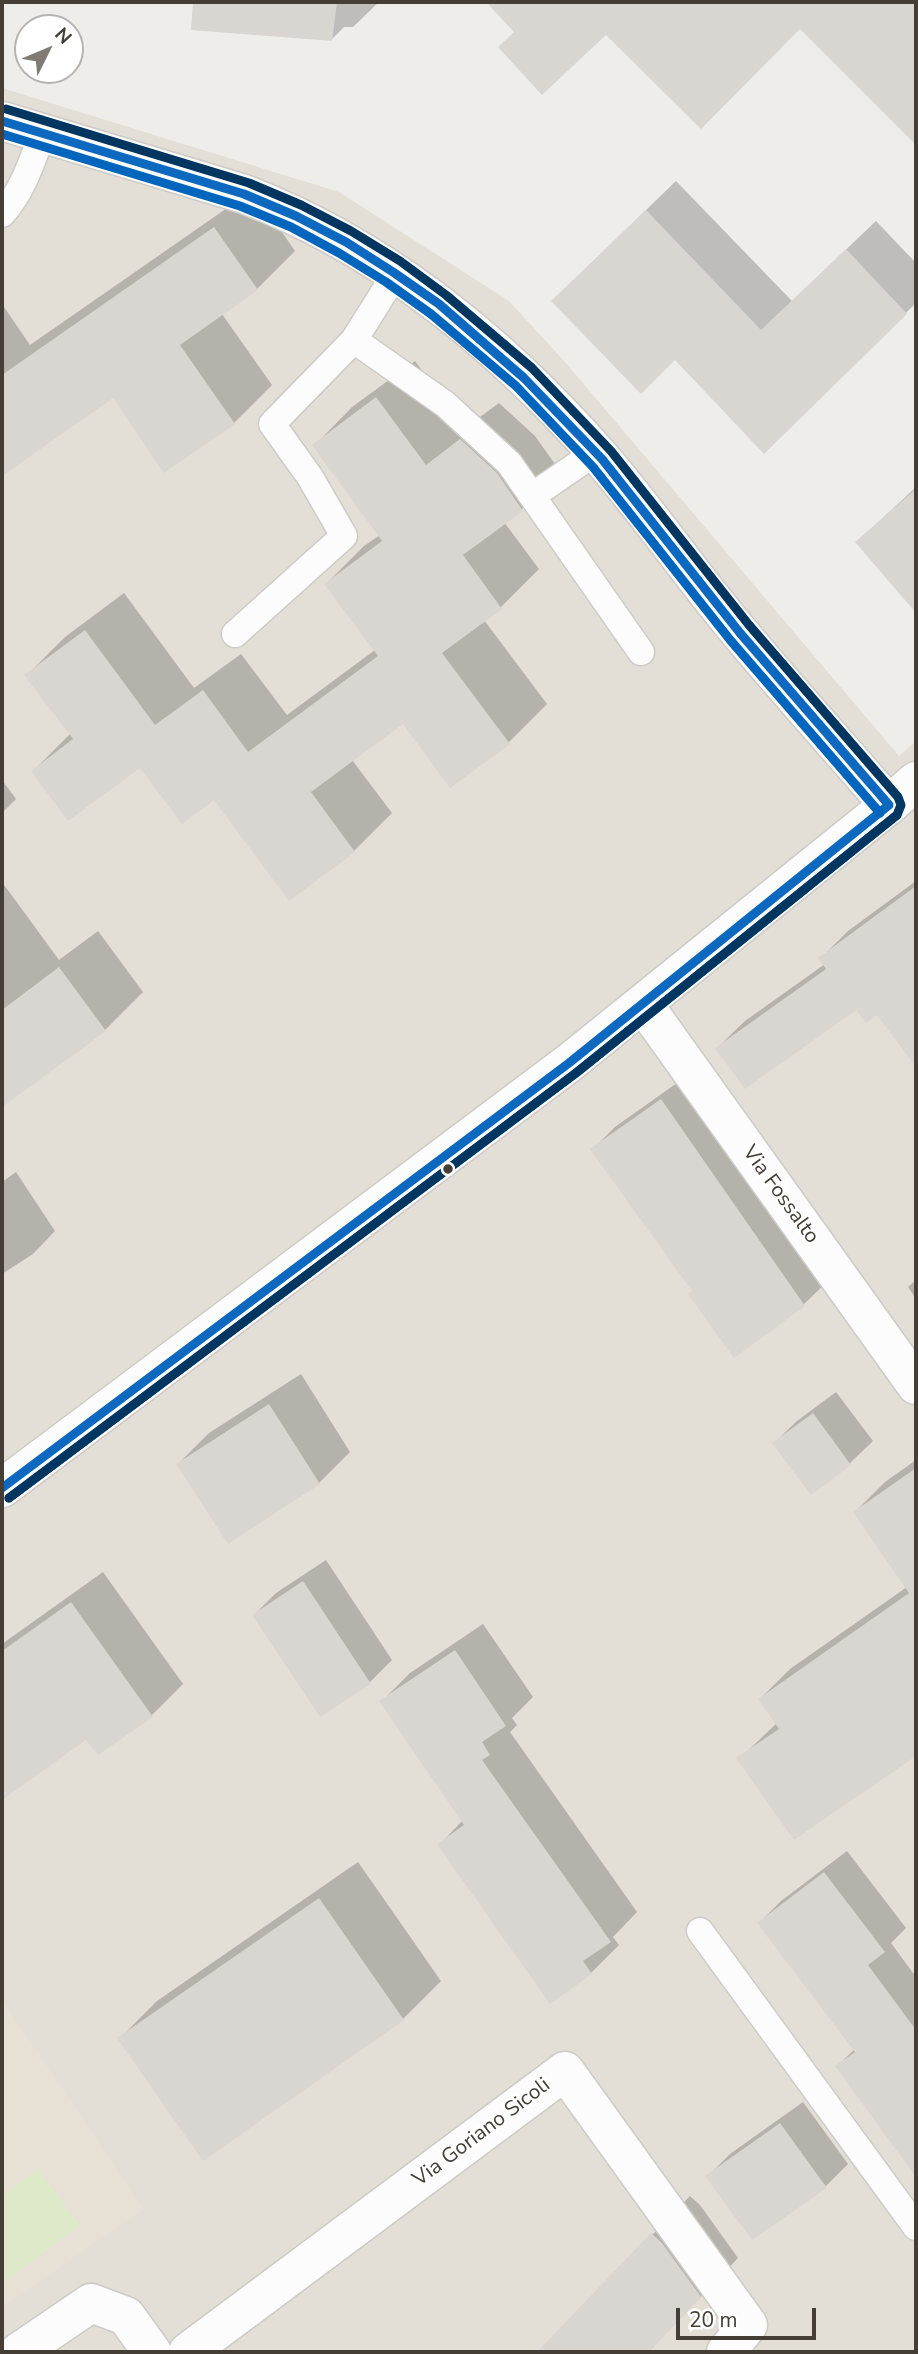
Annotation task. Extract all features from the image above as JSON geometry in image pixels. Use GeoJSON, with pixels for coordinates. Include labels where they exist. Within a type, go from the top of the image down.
{"type":"FeatureCollection","features":[{"type":"Feature","properties":{"kind":"street"},"geometry":{"type":"LineString","coordinates":[[2,121],[282,208],[315,224],[396,273],[472,330],[516,368],[559,411],[596,452],[739,633],[907,799],[644,1005],[2,1488]]}},
{"type":"Feature","properties":{"kind":"street","name":"Via Fossalto"},"geometry":{"type":"LineString","coordinates":[[644,1005],[916,1385]]}},
{"type":"Feature","properties":{"kind":"street","name":"Via Goriano Sicoli"},"geometry":{"type":"LineString","coordinates":[[188,2352],[565,2071],[748,2325],[726,2352]]}},
{"type":"Feature","properties":{"kind":"street"},"geometry":{"type":"LineString","coordinates":[[19,2352],[91,2303],[126,2316],[152,2352]]}},
{"type":"Feature","properties":{"kind":"lane"},"geometry":{"type":"LineString","coordinates":[[2,214],[30,169],[43,132]]}},
{"type":"Feature","properties":{"kind":"lane"},"geometry":{"type":"LineString","coordinates":[[234,634],[344,537],[310,477],[272,424],[354,340],[396,273]]}},
{"type":"Feature","properties":{"kind":"lane"},"geometry":{"type":"LineString","coordinates":[[354,340],[445,404],[509,463],[641,652]]}},
{"type":"Feature","properties":{"kind":"lane"},"geometry":{"type":"LineString","coordinates":[[532,496],[596,452]]}},
{"type":"Feature","properties":{"kind":"lane"},"geometry":{"type":"LineString","coordinates":[[700,1931],[916,2227]]}},
{"type":"Feature","properties":{"kind":"shaded area"},"geometry":{"type":"Polygon","coordinates":[[[2,88],[339,192],[509,301],[565,362],[899,756],[916,741],[916,2352],[2,2352],[2,88]]]}},
{"type":"Feature","properties":{"kind":"shaded area"},"geometry":{"type":"Polygon","coordinates":[[[2,1999],[144,2209],[2,2308],[2,1999]]]}},
{"type":"Feature","properties":{"kind":"green space"},"geometry":{"type":"Polygon","coordinates":[[[38,2169],[80,2225],[2,2284],[2,2196],[38,2169]]]}},
{"type":"Feature","properties":{"kind":"building"},"geometry":{"type":"Polygon","coordinates":[[[193,2],[337,2],[332,41],[191,30],[193,2]]]}},
{"type":"Feature","properties":{"kind":"building"},"geometry":{"type":"Polygon","coordinates":[[[486,2],[916,2],[916,145],[800,29],[701,129],[606,35],[542,95],[498,47],[514,32],[486,2]]]}},
{"type":"Feature","properties":{"kind":"building"},"geometry":{"type":"Polygon","coordinates":[[[646,210],[761,330],[846,249],[907,314],[764,454],[675,360],[641,394],[551,301],[646,210]]]}},
{"type":"Feature","properties":{"kind":"building"},"geometry":{"type":"Polygon","coordinates":[[[214,227],[258,290],[180,345],[235,424],[164,473],[113,398],[2,476],[2,375],[214,227]]]}},
{"type":"Feature","properties":{"kind":"building"},"geometry":{"type":"Polygon","coordinates":[[[376,397],[426,465],[460,439],[497,473],[523,511],[463,555],[502,609],[442,653],[510,744],[450,788],[403,724],[311,792],[355,852],[289,901],[214,800],[182,824],[140,768],[68,821],[31,771],[73,739],[24,675],[85,630],[155,725],[203,690],[248,752],[378,656],[324,584],[382,541],[312,445],[376,397]]]}},
{"type":"Feature","properties":{"kind":"building"},"geometry":{"type":"Polygon","coordinates":[[[916,489],[916,613],[855,542],[916,489]]]}},
{"type":"Feature","properties":{"kind":"building"},"geometry":{"type":"Polygon","coordinates":[[[916,886],[916,1067],[877,1015],[866,1023],[856,1010],[745,1089],[715,1048],[826,969],[818,958],[916,886]]]}},
{"type":"Feature","properties":{"kind":"building"},"geometry":{"type":"Polygon","coordinates":[[[59,967],[106,1031],[2,1107],[2,1010],[59,967]]]}},
{"type":"Feature","properties":{"kind":"building"},"geometry":{"type":"Polygon","coordinates":[[[661,1099],[805,1306],[734,1358],[688,1294],[692,1291],[590,1149],[661,1099]]]}},
{"type":"Feature","properties":{"kind":"building"},"geometry":{"type":"Polygon","coordinates":[[[269,1404],[320,1484],[228,1544],[176,1464],[269,1404]]]}},
{"type":"Feature","properties":{"kind":"building"},"geometry":{"type":"Polygon","coordinates":[[[813,1413],[851,1465],[811,1495],[772,1443],[813,1413]]]}},
{"type":"Feature","properties":{"kind":"building"},"geometry":{"type":"Polygon","coordinates":[[[916,1468],[916,1756],[794,1840],[736,1758],[779,1729],[758,1699],[909,1593],[853,1512],[916,1468]]]}},
{"type":"Feature","properties":{"kind":"building"},"geometry":{"type":"Polygon","coordinates":[[[303,1581],[371,1684],[320,1717],[252,1615],[303,1581]]]}},
{"type":"Feature","properties":{"kind":"building"},"geometry":{"type":"Polygon","coordinates":[[[71,1602],[153,1717],[98,1755],[86,1740],[2,1800],[2,1651],[71,1602]]]}},
{"type":"Feature","properties":{"kind":"building"},"geometry":{"type":"Polygon","coordinates":[[[455,1650],[506,1726],[482,1742],[490,1755],[482,1760],[611,1942],[583,1961],[592,1974],[550,2004],[437,1844],[464,1825],[379,1701],[455,1650]]]}},
{"type":"Feature","properties":{"kind":"building"},"geometry":{"type":"Polygon","coordinates":[[[824,1872],[885,1952],[868,1965],[916,2030],[916,2177],[835,2066],[855,2052],[757,1923],[824,1872]]]}},
{"type":"Feature","properties":{"kind":"building"},"geometry":{"type":"Polygon","coordinates":[[[319,1898],[404,2020],[203,2161],[117,2038],[319,1898]]]}},
{"type":"Feature","properties":{"kind":"building"},"geometry":{"type":"Polygon","coordinates":[[[780,2123],[827,2188],[752,2240],[705,2176],[780,2123]]]}},
{"type":"Feature","properties":{"kind":"building"},"geometry":{"type":"Polygon","coordinates":[[[651,2233],[662,2243],[701,2297],[649,2352],[537,2352],[651,2233]]]}},
{"type":"Feature","properties":{"kind":"transit line"},"geometry":{"type":"LineString","coordinates":[[6,109],[249,183],[301,205],[351,231],[400,261],[446,295],[532,368],[611,451],[749,625],[898,797],[901,805],[897,815],[576,1073],[9,1498]]}},
{"type":"Feature","properties":{"kind":"transit line"},"geometry":{"type":"LineString","coordinates":[[2,121],[244,194],[296,216],[346,242],[439,304],[524,378],[602,459],[740,633],[889,805]]}},
{"type":"Feature","properties":{"kind":"transit line"},"geometry":{"type":"LineString","coordinates":[[2,134],[240,206],[291,227],[386,282],[431,314],[516,386],[593,467],[731,641],[880,813]]}},
{"type":"Feature","properties":{"kind":"transit line"},"geometry":{"type":"LineString","coordinates":[[2,1488],[569,1063],[889,805]]}},
{"type":"Feature","properties":{"kind":"transit line"},"geometry":{"type":"LineString","coordinates":[[9,1498],[576,1073],[897,815]]}}]}
